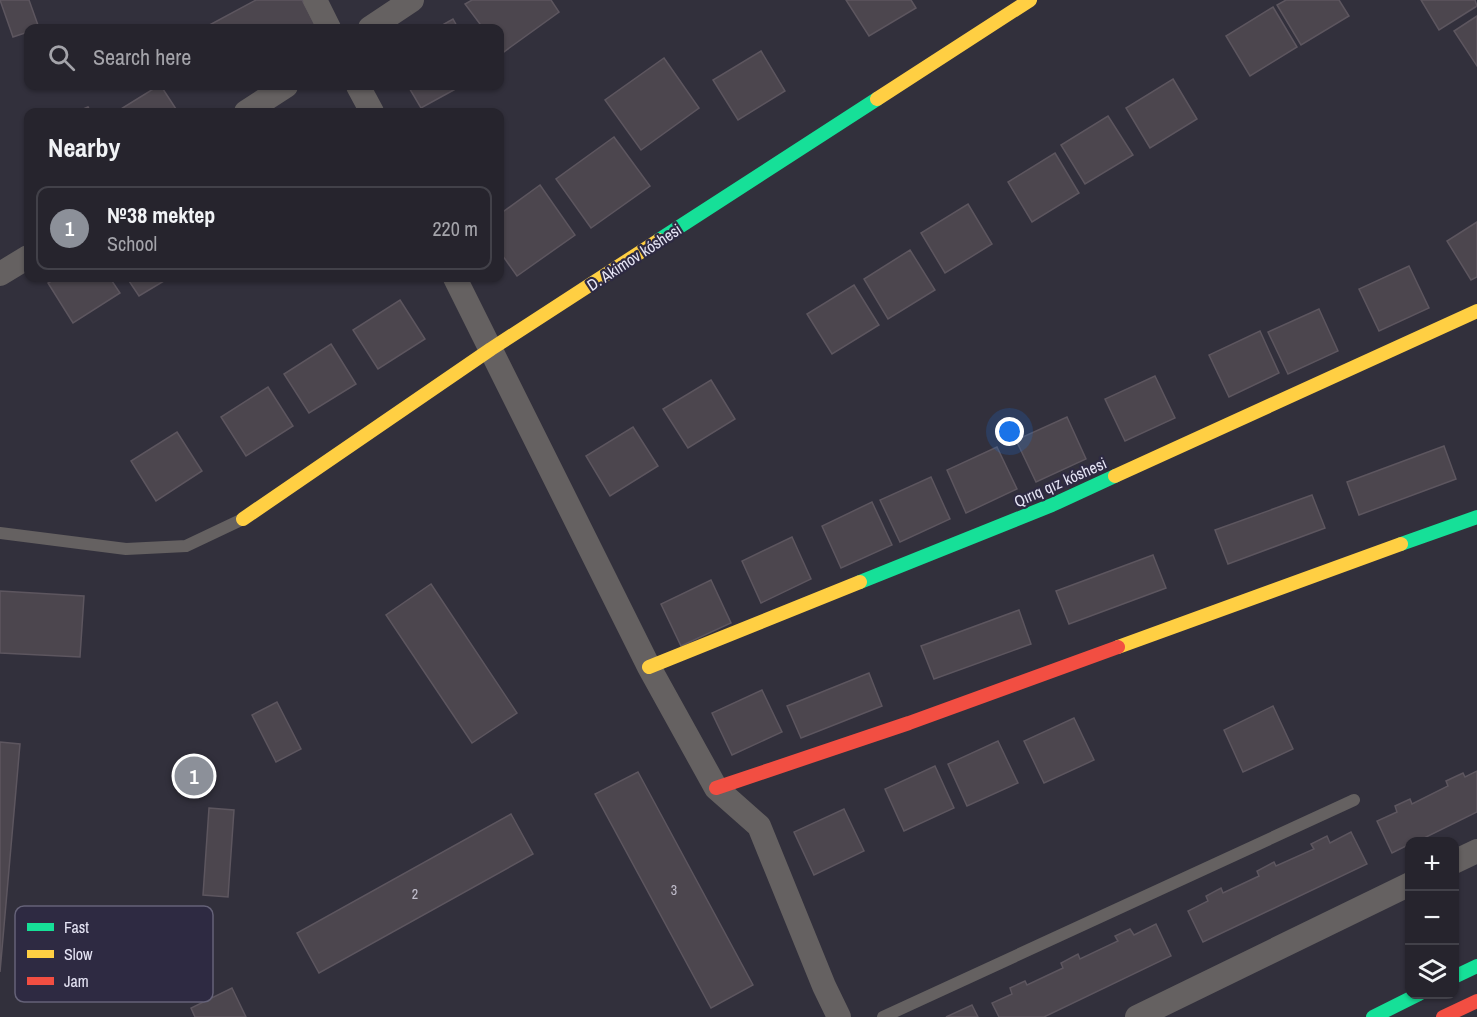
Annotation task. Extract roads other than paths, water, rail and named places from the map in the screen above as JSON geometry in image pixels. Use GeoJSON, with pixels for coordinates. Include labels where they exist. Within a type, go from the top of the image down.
{"type":"FeatureCollection","features":[{"type":"Feature","properties":{"kind":"street"},"geometry":{"type":"LineString","coordinates":[[315,0],[327,24]]}},
{"type":"Feature","properties":{"kind":"street"},"geometry":{"type":"LineString","coordinates":[[376,24],[412,0]]}},
{"type":"Feature","properties":{"kind":"street","name":"D. Akimov kóshesi"},"geometry":{"type":"LineString","coordinates":[[243,519],[491,350],[1030,0]]}},
{"type":"Feature","properties":{"kind":"street"},"geometry":{"type":"LineString","coordinates":[[252,108],[280,90]]}},
{"type":"Feature","properties":{"kind":"street"},"geometry":{"type":"LineString","coordinates":[[360,90],[370,108]]}},
{"type":"Feature","properties":{"kind":"street"},"geometry":{"type":"LineString","coordinates":[[0,274],[24,259]]}},
{"type":"Feature","properties":{"kind":"street"},"geometry":{"type":"LineString","coordinates":[[457,282],[649,667],[716,788],[759,826],[824,986],[839,1017]]}},
{"type":"Feature","properties":{"kind":"street","name":"Qırıq qız kóshesi"},"geometry":{"type":"LineString","coordinates":[[649,667],[1052,505],[1477,311]]}},
{"type":"Feature","properties":{"kind":"street"},"geometry":{"type":"LineString","coordinates":[[716,788],[909,723],[1477,517]]}},
{"type":"Feature","properties":{"kind":"street"},"geometry":{"type":"LineString","coordinates":[[1459,860],[1477,851]]}},
{"type":"Feature","properties":{"kind":"street"},"geometry":{"type":"LineString","coordinates":[[1137,1017],[1405,886]]}},
{"type":"Feature","properties":{"kind":"street"},"geometry":{"type":"LineString","coordinates":[[1459,975],[1477,966]]}},
{"type":"Feature","properties":{"kind":"street"},"geometry":{"type":"LineString","coordinates":[[1372,1017],[1409,999]]}},
{"type":"Feature","properties":{"kind":"street"},"geometry":{"type":"LineString","coordinates":[[1443,1017],[1477,1001]]}},
{"type":"Feature","properties":{"kind":"lane"},"geometry":{"type":"LineString","coordinates":[[0,533],[126,549],[186,546],[243,519]]}},
{"type":"Feature","properties":{"kind":"lane"},"geometry":{"type":"LineString","coordinates":[[883,1017],[1354,800]]}},
{"type":"Feature","properties":{"kind":"place","name":"№38 mektep"},"geometry":{"type":"Point","coordinates":[194,776]}}]}
